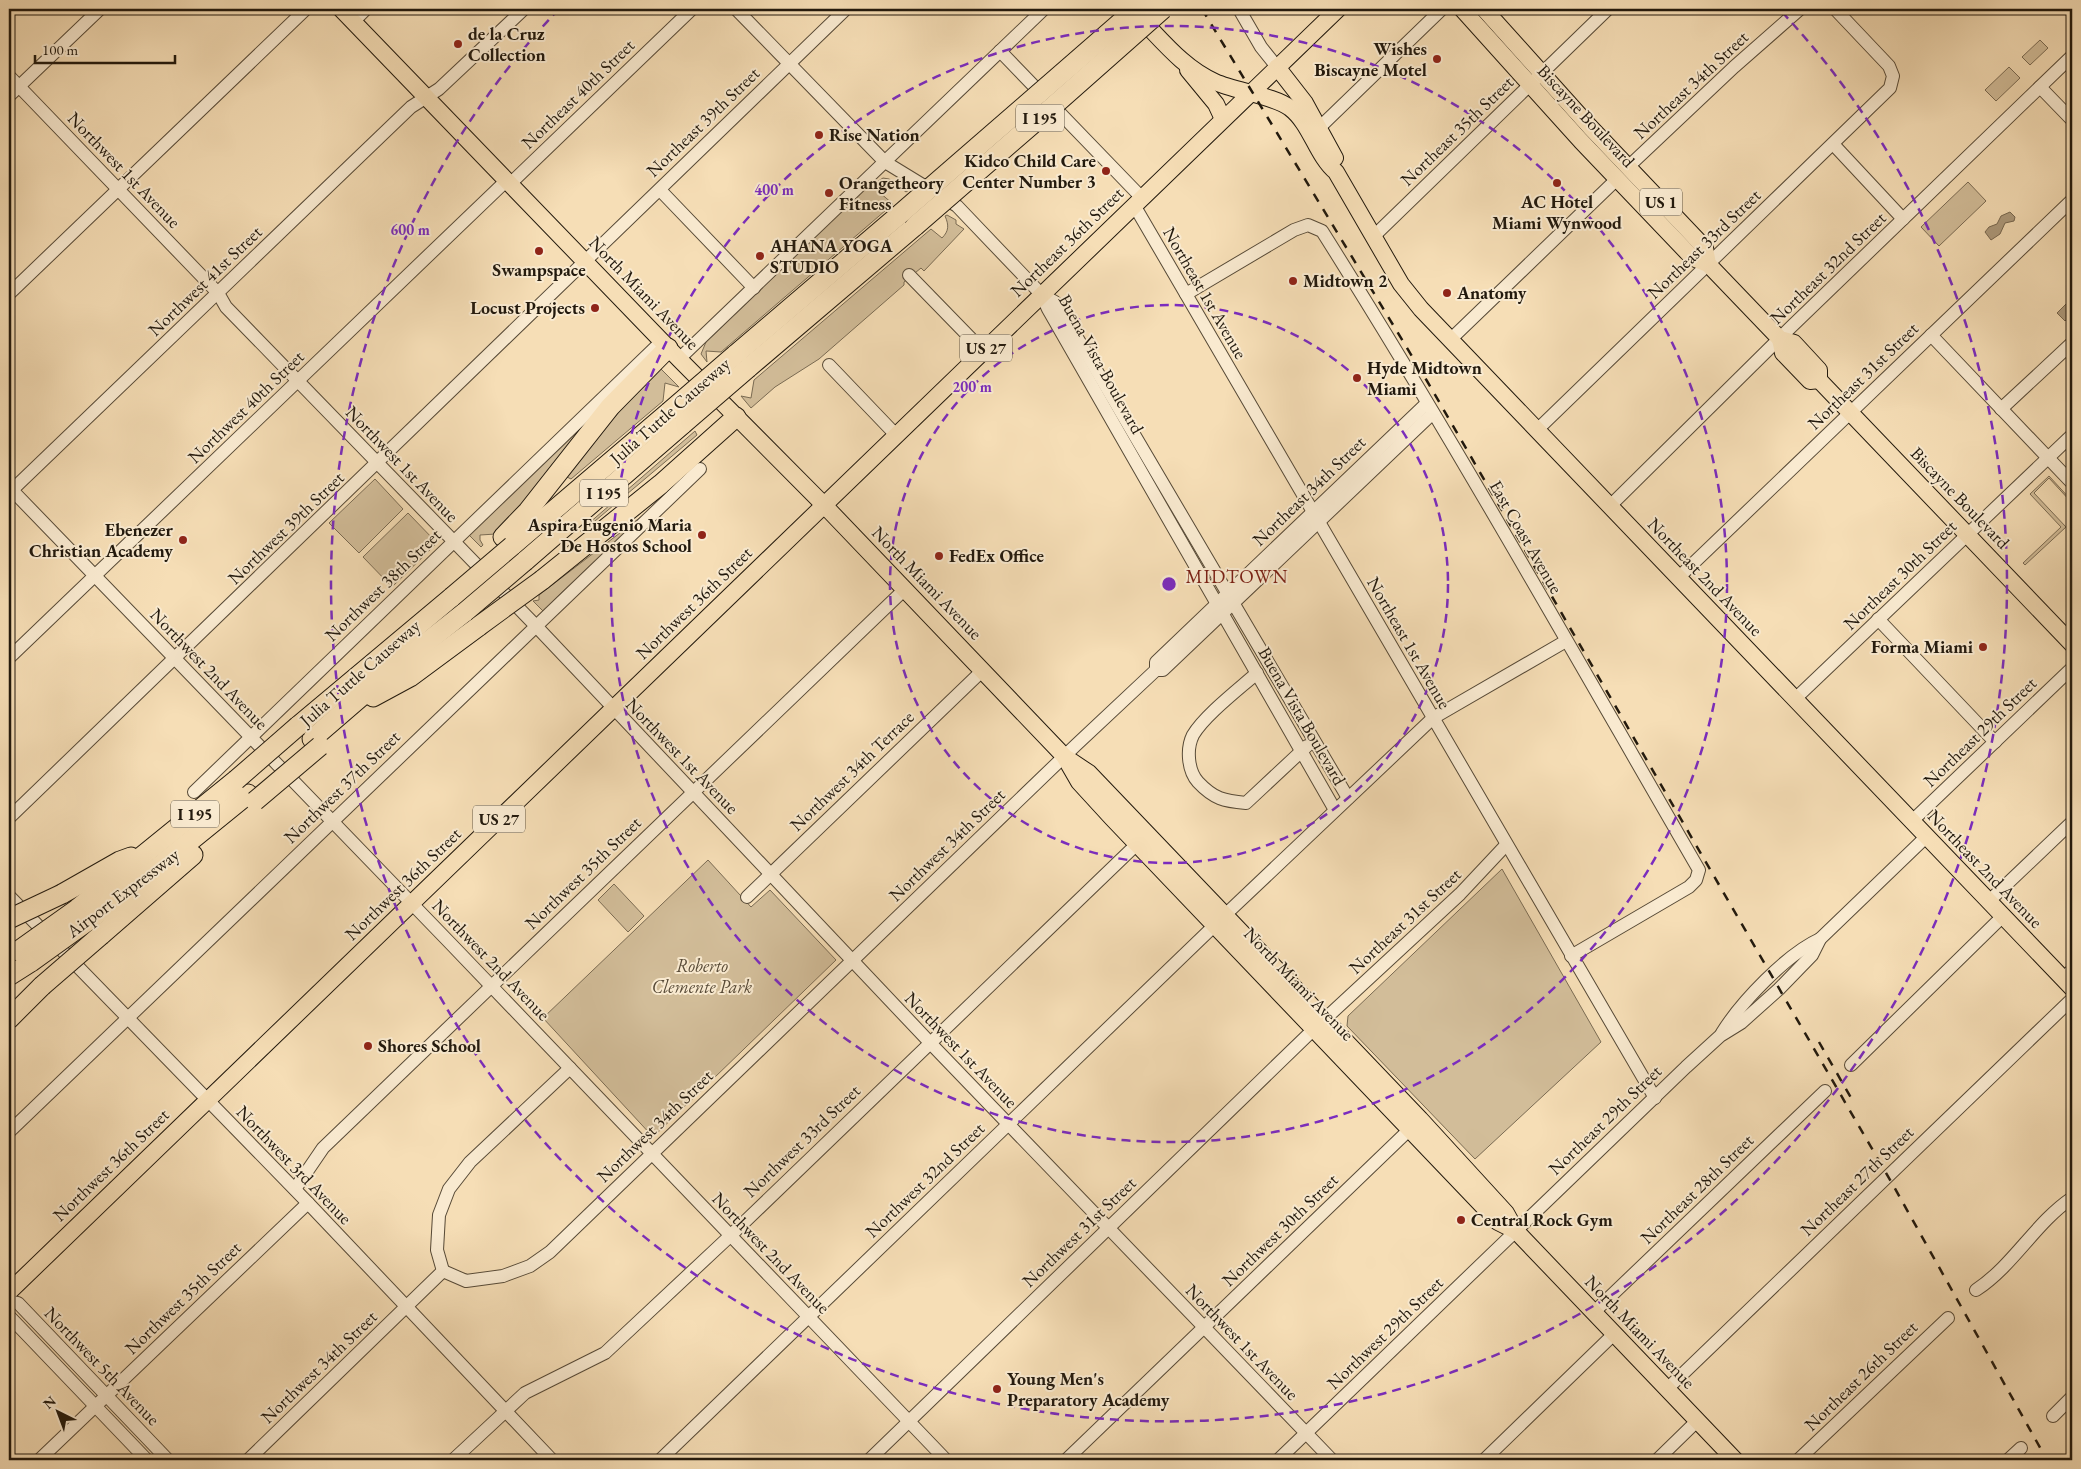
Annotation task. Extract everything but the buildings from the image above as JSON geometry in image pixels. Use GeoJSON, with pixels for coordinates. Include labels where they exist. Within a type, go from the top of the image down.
{"type":"FeatureCollection","features":[{"type":"Feature","properties":{"kind":"highway","name":"Julia Tuttle Causeway"},"geometry":{"type":"LineString","coordinates":[[742,362],[899,215],[1136,9]]}},
{"type":"Feature","properties":{"kind":"highway","name":"Julia Tuttle Causeway"},"geometry":{"type":"LineString","coordinates":[[465,612],[525,560],[676,418],[742,362],[915,226],[1163,9]]}},
{"type":"Feature","properties":{"kind":"highway"},"geometry":{"type":"LineString","coordinates":[[508,541],[528,511],[610,407],[670,349]]}},
{"type":"Feature","properties":{"kind":"highway"},"geometry":{"type":"LineString","coordinates":[[310,737],[373,697],[410,677],[542,580],[661,484],[736,417]]}},
{"type":"Feature","properties":{"kind":"highway","name":"Julia Tuttle Causeway"},"geometry":{"type":"LineString","coordinates":[[153,848],[246,792],[310,737],[423,619],[508,541],[676,418]]}},
{"type":"Feature","properties":{"kind":"highway"},"geometry":{"type":"LineString","coordinates":[[373,697],[465,612]]}},
{"type":"Feature","properties":{"kind":"highway"},"geometry":{"type":"LineString","coordinates":[[9,1018],[42,986],[101,935],[246,792],[310,737],[465,612]]}},
{"type":"Feature","properties":{"kind":"highway","name":"Airport Expressway"},"geometry":{"type":"LineString","coordinates":[[9,976],[19,956],[163,863],[246,792]]}},
{"type":"Feature","properties":{"kind":"highway"},"geometry":{"type":"LineString","coordinates":[[9,919],[62,894],[120,861],[153,848]]}},
{"type":"Feature","properties":{"kind":"highway","name":"Airport Expressway"},"geometry":{"type":"LineString","coordinates":[[82,915],[153,848]]}},
{"type":"Feature","properties":{"kind":"highway"},"geometry":{"type":"LineString","coordinates":[[9,1009],[42,986]]}},
{"type":"Feature","properties":{"kind":"main road","name":"North Miami Avenue"},"geometry":{"type":"LineString","coordinates":[[341,9],[736,417],[824,505],[1064,756],[1089,773],[1220,920],[1363,1070],[1396,1094],[1506,1213],[1516,1231],[1735,1460]]}},
{"type":"Feature","properties":{"kind":"main road","name":"Northeast 2nd Avenue"},"geometry":{"type":"LineString","coordinates":[[1131,9],[1181,60],[1202,76],[1250,94],[1282,103],[1291,108],[1298,116],[1328,166],[1336,172],[1406,291],[1450,340],[2002,917],[2069,979]]}},
{"type":"Feature","properties":{"kind":"main road","name":"Northeast 36th Street"},"geometry":{"type":"LineString","coordinates":[[824,505],[1338,9]]}},
{"type":"Feature","properties":{"kind":"main road","name":"Biscayne Boulevard"},"geometry":{"type":"LineString","coordinates":[[1462,9],[1536,79],[1622,173],[1693,258],[1708,264],[1780,339],[1794,343],[1819,370],[1819,380],[2072,644]]}},
{"type":"Feature","properties":{"kind":"main road","name":"Biscayne Boulevard"},"geometry":{"type":"LineString","coordinates":[[1484,9],[1536,79]]}},
{"type":"Feature","properties":{"kind":"main road"},"geometry":{"type":"LineString","coordinates":[[1181,60],[1216,104],[1224,119]]}},
{"type":"Feature","properties":{"kind":"main road","name":"Northeast 2nd Avenue"},"geometry":{"type":"LineString","coordinates":[[1277,67],[1305,103],[1336,161],[1336,172]]}},
{"type":"Feature","properties":{"kind":"main road","name":"Northwest 36th Street"},"geometry":{"type":"LineString","coordinates":[[9,1292],[824,505]]}},
{"type":"Feature","properties":{"kind":"main road","name":"North Miami Avenue"},"geometry":{"type":"LineString","coordinates":[[1064,756],[1079,782],[1112,818],[1137,844],[1220,920],[1231,942],[1319,1024],[1410,1129],[1498,1222],[1516,1231]]}},
{"type":"Feature","properties":{"kind":"main road"},"geometry":{"type":"LineString","coordinates":[[1112,818],[1135,831],[1220,920]]}},
{"type":"Feature","properties":{"kind":"street"},"geometry":{"type":"LineString","coordinates":[[9,96],[100,9]]}},
{"type":"Feature","properties":{"kind":"street"},"geometry":{"type":"LineString","coordinates":[[9,294],[306,9]]}},
{"type":"Feature","properties":{"kind":"street"},"geometry":{"type":"LineString","coordinates":[[354,21],[366,9]]}},
{"type":"Feature","properties":{"kind":"street","name":"Northwest 41st Street"},"geometry":{"type":"LineString","coordinates":[[10,490],[411,107],[438,89],[524,9]]}},
{"type":"Feature","properties":{"kind":"street","name":"Northeast 40th Street"},"geometry":{"type":"LineString","coordinates":[[508,182],[692,9]]}},
{"type":"Feature","properties":{"kind":"street"},"geometry":{"type":"LineString","coordinates":[[736,9],[885,162],[957,206],[1041,294]]}},
{"type":"Feature","properties":{"kind":"street","name":"Northeast 39th Street"},"geometry":{"type":"LineString","coordinates":[[585,261],[846,9]]}},
{"type":"Feature","properties":{"kind":"street","name":"Northwest 38th Street"},"geometry":{"type":"LineString","coordinates":[[194,792],[453,541],[670,349],[754,288],[1044,9]]}},
{"type":"Feature","properties":{"kind":"street"},"geometry":{"type":"LineString","coordinates":[[1239,9],[1261,48],[1277,67]]}},
{"type":"Feature","properties":{"kind":"street"},"geometry":{"type":"LineString","coordinates":[[1319,128],[1442,9]]}},
{"type":"Feature","properties":{"kind":"street","name":"Northeast 35th Street"},"geometry":{"type":"LineString","coordinates":[[1373,237],[1608,9]]}},
{"type":"Feature","properties":{"kind":"street","name":"Northeast 34th Street"},"geometry":{"type":"LineString","coordinates":[[1450,340],[1734,67],[1800,9]]}},
{"type":"Feature","properties":{"kind":"street","name":"Northeast 33rd Street"},"geometry":{"type":"LineString","coordinates":[[1537,430],[1887,92],[1893,80],[1889,66],[1836,9]]}},
{"type":"Feature","properties":{"kind":"street","name":"Northeast 1st Avenue"},"geometry":{"type":"LineString","coordinates":[[1000,51],[1138,201],[1186,294],[1654,1098]]}},
{"type":"Feature","properties":{"kind":"street","name":"Northeast 32nd Street"},"geometry":{"type":"LineString","coordinates":[[1610,506],[2072,56]]}},
{"type":"Feature","properties":{"kind":"street","name":"Northwest 1st Avenue"},"geometry":{"type":"LineString","coordinates":[[9,76],[218,293],[226,307],[536,626],[613,710],[1332,1460]]}},
{"type":"Feature","properties":{"kind":"street"},"geometry":{"type":"LineString","coordinates":[[2040,87],[2072,120]]}},
{"type":"Feature","properties":{"kind":"street"},"geometry":{"type":"LineString","coordinates":[[1833,144],[1903,220]]}},
{"type":"Feature","properties":{"kind":"street","name":"Northwest 40th Street"},"geometry":{"type":"LineString","coordinates":[[9,658],[460,223],[508,182]]}},
{"type":"Feature","properties":{"kind":"street"},"geometry":{"type":"LineString","coordinates":[[660,190],[754,288]]}},
{"type":"Feature","properties":{"kind":"street","name":"Northeast 31st Street"},"geometry":{"type":"LineString","coordinates":[[1678,578],[2072,200]]}},
{"type":"Feature","properties":{"kind":"street","name":"East Coast Avenue"},"geometry":{"type":"LineString","coordinates":[[1186,294],[1294,230],[1308,225],[1322,231],[1374,314],[1566,640],[1699,870],[1696,880],[1689,887],[1571,956]]}},
{"type":"Feature","properties":{"kind":"street","name":"Northwest 39th Street"},"geometry":{"type":"LineString","coordinates":[[9,818],[585,261]]}},
{"type":"Feature","properties":{"kind":"street"},"geometry":{"type":"LineString","coordinates":[[909,275],[983,351]]}},
{"type":"Feature","properties":{"kind":"street","name":"Buena Vista Boulevard"},"geometry":{"type":"LineString","coordinates":[[1041,294],[1056,302],[1348,798]]}},
{"type":"Feature","properties":{"kind":"street","name":"Buena Vista Boulevard"},"geometry":{"type":"LineString","coordinates":[[1041,294],[1335,810]]}},
{"type":"Feature","properties":{"kind":"street"},"geometry":{"type":"LineString","coordinates":[[1931,335],[2072,484]]}},
{"type":"Feature","properties":{"kind":"street"},"geometry":{"type":"LineString","coordinates":[[2001,409],[2072,343]]}},
{"type":"Feature","properties":{"kind":"street"},"geometry":{"type":"LineString","coordinates":[[829,366],[896,435]]}},
{"type":"Feature","properties":{"kind":"street","name":"Northeast 34th Street"},"geometry":{"type":"LineString","coordinates":[[1064,756],[1156,670],[1163,670],[1220,608],[1430,408]]}},
{"type":"Feature","properties":{"kind":"street","name":"Northeast 30th Street"},"geometry":{"type":"LineString","coordinates":[[1795,699],[2072,435]]}},
{"type":"Feature","properties":{"kind":"street","name":"Northwest 37th Street"},"geometry":{"type":"LineString","coordinates":[[9,1132],[700,469]]}},
{"type":"Feature","properties":{"kind":"street","name":"Northwest 2nd Avenue"},"geometry":{"type":"LineString","coordinates":[[10,490],[412,903],[946,1460]]}},
{"type":"Feature","properties":{"kind":"street","name":"Northwest 35th Street"},"geometry":{"type":"LineString","coordinates":[[295,1189],[323,1148],[905,590]]}},
{"type":"Feature","properties":{"kind":"street"},"geometry":{"type":"LineString","coordinates":[[1878,620],[1995,742]]}},
{"type":"Feature","properties":{"kind":"street"},"geometry":{"type":"LineString","coordinates":[[1220,920],[1433,718],[1566,640]]}},
{"type":"Feature","properties":{"kind":"street","name":"Northeast 29th Street"},"geometry":{"type":"LineString","coordinates":[[1911,822],[2072,668]]}},
{"type":"Feature","properties":{"kind":"street","name":"Northwest 34th Terrace"},"geometry":{"type":"LineString","coordinates":[[747,897],[982,671]]}},
{"type":"Feature","properties":{"kind":"street"},"geometry":{"type":"LineString","coordinates":[[1257,673],[1200,725],[1192,737],[1189,759],[1192,775],[1208,793],[1225,801],[1246,803],[1315,739]]}},
{"type":"Feature","properties":{"kind":"street","name":"Northwest 34th Street"},"geometry":{"type":"LineString","coordinates":[[248,1460],[443,1270],[466,1281],[503,1276],[530,1266],[550,1252],[1064,756]]}},
{"type":"Feature","properties":{"kind":"street"},"geometry":{"type":"LineString","coordinates":[[1988,902],[2072,822]]}},
{"type":"Feature","properties":{"kind":"street","name":"Northeast 29th Street"},"geometry":{"type":"LineString","coordinates":[[1516,1231],[1720,1036],[1734,1014],[1767,980],[1805,946],[1820,939],[1926,837]]}},
{"type":"Feature","properties":{"kind":"street","name":"Northwest 33rd Street"},"geometry":{"type":"LineString","coordinates":[[453,1460],[525,1393],[605,1353],[730,1236],[1137,844]]}},
{"type":"Feature","properties":{"kind":"street","name":"Northeast 31st Street"},"geometry":{"type":"LineString","coordinates":[[1319,1024],[1460,894],[1506,845]]}},
{"type":"Feature","properties":{"kind":"street","name":"Northwest 3rd Avenue"},"geometry":{"type":"LineString","coordinates":[[9,896],[126,1019],[295,1189],[552,1460]]}},
{"type":"Feature","properties":{"kind":"street"},"geometry":{"type":"LineString","coordinates":[[1851,1065],[2002,917]]}},
{"type":"Feature","properties":{"kind":"street","name":"Northwest 32nd Street"},"geometry":{"type":"LineString","coordinates":[[660,1460],[1220,920]]}},
{"type":"Feature","properties":{"kind":"street","name":"Northeast 27th Street"},"geometry":{"type":"LineString","coordinates":[[1667,1389],[2072,999]]}},
{"type":"Feature","properties":{"kind":"street","name":"Northwest 31st Street"},"geometry":{"type":"LineString","coordinates":[[868,1460],[1319,1024]]}},
{"type":"Feature","properties":{"kind":"street"},"geometry":{"type":"LineString","coordinates":[[443,1270],[437,1250],[439,1215],[450,1189],[470,1162],[570,1068]]}},
{"type":"Feature","properties":{"kind":"street","name":"Northeast 28th Street"},"geometry":{"type":"LineString","coordinates":[[1593,1313],[1825,1091]]}},
{"type":"Feature","properties":{"kind":"street","name":"Northwest 30th Street"},"geometry":{"type":"LineString","coordinates":[[1066,1460],[1410,1129]]}},
{"type":"Feature","properties":{"kind":"street"},"geometry":{"type":"LineString","coordinates":[[1976,1290],[1996,1276],[2057,1208],[2072,1198]]}},
{"type":"Feature","properties":{"kind":"street","name":"Northwest 35th Street"},"geometry":{"type":"LineString","coordinates":[[39,1460],[308,1203]]}},
{"type":"Feature","properties":{"kind":"street","name":"Northwest 29th Street"},"geometry":{"type":"LineString","coordinates":[[1278,1460],[1516,1231]]}},
{"type":"Feature","properties":{"kind":"street","name":"Northwest 5th Avenue"},"geometry":{"type":"LineString","coordinates":[[9,1301],[18,1303],[168,1460]]}},
{"type":"Feature","properties":{"kind":"street","name":"Northwest 5th Avenue"},"geometry":{"type":"LineString","coordinates":[[9,1316],[146,1460]]}},
{"type":"Feature","properties":{"kind":"street","name":"Northeast 26th Street"},"geometry":{"type":"LineString","coordinates":[[1798,1460],[1948,1318]]}},
{"type":"Feature","properties":{"kind":"street"},"geometry":{"type":"LineString","coordinates":[[1484,1460],[1614,1334]]}},
{"type":"Feature","properties":{"kind":"street"},"geometry":{"type":"LineString","coordinates":[[2053,1416],[2072,1397]]}},
{"type":"Feature","properties":{"kind":"street"},"geometry":{"type":"LineString","coordinates":[[1657,1460],[1698,1421]]}},
{"type":"Feature","properties":{"kind":"street"},"geometry":{"type":"LineString","coordinates":[[2009,1459],[2021,1448]]}},
{"type":"Feature","properties":{"kind":"green space"},"geometry":{"type":"Polygon","coordinates":[[[2040,40],[2048,48],[2030,65],[2022,57],[2040,40]]]}},
{"type":"Feature","properties":{"kind":"green space"},"geometry":{"type":"Polygon","coordinates":[[[2009,67],[2020,78],[1996,101],[1985,90],[2009,67]]]}},
{"type":"Feature","properties":{"kind":"green space"},"geometry":{"type":"Polygon","coordinates":[[[883,178],[889,179],[909,190],[906,192],[893,186],[879,192],[893,204],[721,352],[706,351],[707,362],[701,354],[706,342],[873,181],[875,183],[883,178]]]}},
{"type":"Feature","properties":{"kind":"green space"},"geometry":{"type":"Polygon","coordinates":[[[1968,182],[1986,201],[1939,246],[1921,227],[1968,182]]]}},
{"type":"Feature","properties":{"kind":"green space"},"geometry":{"type":"Polygon","coordinates":[[[947,215],[956,220],[956,224],[964,229],[924,271],[921,268],[819,359],[775,387],[751,408],[741,396],[751,398],[754,380],[931,229],[942,238],[947,230],[948,225],[945,216],[947,215]]]}},
{"type":"Feature","properties":{"kind":"green space"},"geometry":{"type":"Polygon","coordinates":[[[659,367],[679,387],[665,383],[663,401],[571,479],[563,475],[659,367]]]}},
{"type":"Feature","properties":{"kind":"green space"},"geometry":{"type":"Polygon","coordinates":[[[628,378],[547,478],[496,534],[480,535],[483,545],[481,547],[468,534],[628,378]]]}},
{"type":"Feature","properties":{"kind":"green space"},"geometry":{"type":"Polygon","coordinates":[[[695,431],[697,435],[582,532],[580,531],[695,431]]]}},
{"type":"Feature","properties":{"kind":"green space"},"geometry":{"type":"Polygon","coordinates":[[[2049,476],[2072,503],[2049,478],[2034,493],[2066,527],[2025,565],[2023,563],[2061,527],[2030,494],[2049,476]]]}},
{"type":"Feature","properties":{"kind":"green space"},"geometry":{"type":"Polygon","coordinates":[[[375,479],[403,509],[359,553],[329,523],[375,479]]]}},
{"type":"Feature","properties":{"kind":"green space"},"geometry":{"type":"Polygon","coordinates":[[[408,513],[437,543],[392,587],[363,557],[408,513]]]}},
{"type":"Feature","properties":{"kind":"green space"},"geometry":{"type":"Polygon","coordinates":[[[642,516],[618,543],[613,544],[554,600],[553,606],[544,612],[533,601],[539,600],[539,595],[642,516]]]}},
{"type":"Feature","properties":{"kind":"green space","name":"Roberto Clemente Park"},"geometry":{"type":"Polygon","coordinates":[[[708,860],[751,907],[770,890],[836,960],[653,1137],[543,1018],[708,860]]]}},
{"type":"Feature","properties":{"kind":"green space"},"geometry":{"type":"Polygon","coordinates":[[[1502,869],[1601,1042],[1475,1159],[1347,1026],[1348,1016],[1502,869]]]}},
{"type":"Feature","properties":{"kind":"green space"},"geometry":{"type":"Polygon","coordinates":[[[614,884],[644,916],[628,932],[598,900],[614,884]]]}},
{"type":"Feature","properties":{"kind":"shaded area"},"geometry":{"type":"Polygon","coordinates":[[[2010,212],[2015,217],[2014,221],[2005,223],[2000,234],[1991,240],[1985,232],[1989,227],[1997,224],[2001,216],[2010,212]]]}},
{"type":"Feature","properties":{"kind":"shaded area"},"geometry":{"type":"Polygon","coordinates":[[[2072,298],[2072,314],[2065,321],[2057,313],[2072,298]]]}},
{"type":"Feature","properties":{"kind":"railway"},"geometry":{"type":"LineString","coordinates":[[1202,9],[1427,381],[1893,1185],[2047,1460]]}},
{"type":"Feature","properties":{"kind":"railway"},"geometry":{"type":"LineString","coordinates":[[1819,1042],[1854,1103]]}},
{"type":"Feature","properties":{"kind":"place","name":"de la Cruz Collection"},"geometry":{"type":"Point","coordinates":[458,44]}},
{"type":"Feature","properties":{"kind":"place","name":"Wishes Biscayne Motel"},"geometry":{"type":"Point","coordinates":[1437,59]}},
{"type":"Feature","properties":{"kind":"place","name":"Rise Nation"},"geometry":{"type":"Point","coordinates":[819,135]}},
{"type":"Feature","properties":{"kind":"place","name":"Kidco Child Care Center Number 3"},"geometry":{"type":"Point","coordinates":[1106,171]}},
{"type":"Feature","properties":{"kind":"place","name":"AC Hotel Miami Wynwood"},"geometry":{"type":"Point","coordinates":[1557,183]}},
{"type":"Feature","properties":{"kind":"place","name":"Orangetheory Fitness"},"geometry":{"type":"Point","coordinates":[829,193]}},
{"type":"Feature","properties":{"kind":"place","name":"Swampspace"},"geometry":{"type":"Point","coordinates":[539,251]}},
{"type":"Feature","properties":{"kind":"place","name":"AHANA YOGA STUDIO"},"geometry":{"type":"Point","coordinates":[760,256]}},
{"type":"Feature","properties":{"kind":"place","name":"Midtown 2"},"geometry":{"type":"Point","coordinates":[1293,281]}},
{"type":"Feature","properties":{"kind":"place","name":"Anatomy"},"geometry":{"type":"Point","coordinates":[1447,293]}},
{"type":"Feature","properties":{"kind":"place","name":"Locust Projects"},"geometry":{"type":"Point","coordinates":[595,308]}},
{"type":"Feature","properties":{"kind":"place","name":"Hyde Midtown Miami"},"geometry":{"type":"Point","coordinates":[1357,378]}},
{"type":"Feature","properties":{"kind":"place","name":"Aspira Eugenio Maria De Hostos School"},"geometry":{"type":"Point","coordinates":[702,535]}},
{"type":"Feature","properties":{"kind":"place","name":"Ebenezer Christian Academy"},"geometry":{"type":"Point","coordinates":[183,540]}},
{"type":"Feature","properties":{"kind":"place","name":"FedEx Office"},"geometry":{"type":"Point","coordinates":[939,556]}},
{"type":"Feature","properties":{"kind":"place","name":"Forma Miami"},"geometry":{"type":"Point","coordinates":[1983,647]}},
{"type":"Feature","properties":{"kind":"place","name":"Shores School"},"geometry":{"type":"Point","coordinates":[368,1046]}},
{"type":"Feature","properties":{"kind":"place","name":"Central Rock Gym"},"geometry":{"type":"Point","coordinates":[1461,1220]}},
{"type":"Feature","properties":{"kind":"place","name":"Young Men's Preparatory Academy"},"geometry":{"type":"Point","coordinates":[997,1389]}},
{"type":"Feature","properties":{"kind":"district","name":"MIDTOWN"},"geometry":{"type":"Point","coordinates":[1237,576]}}]}
